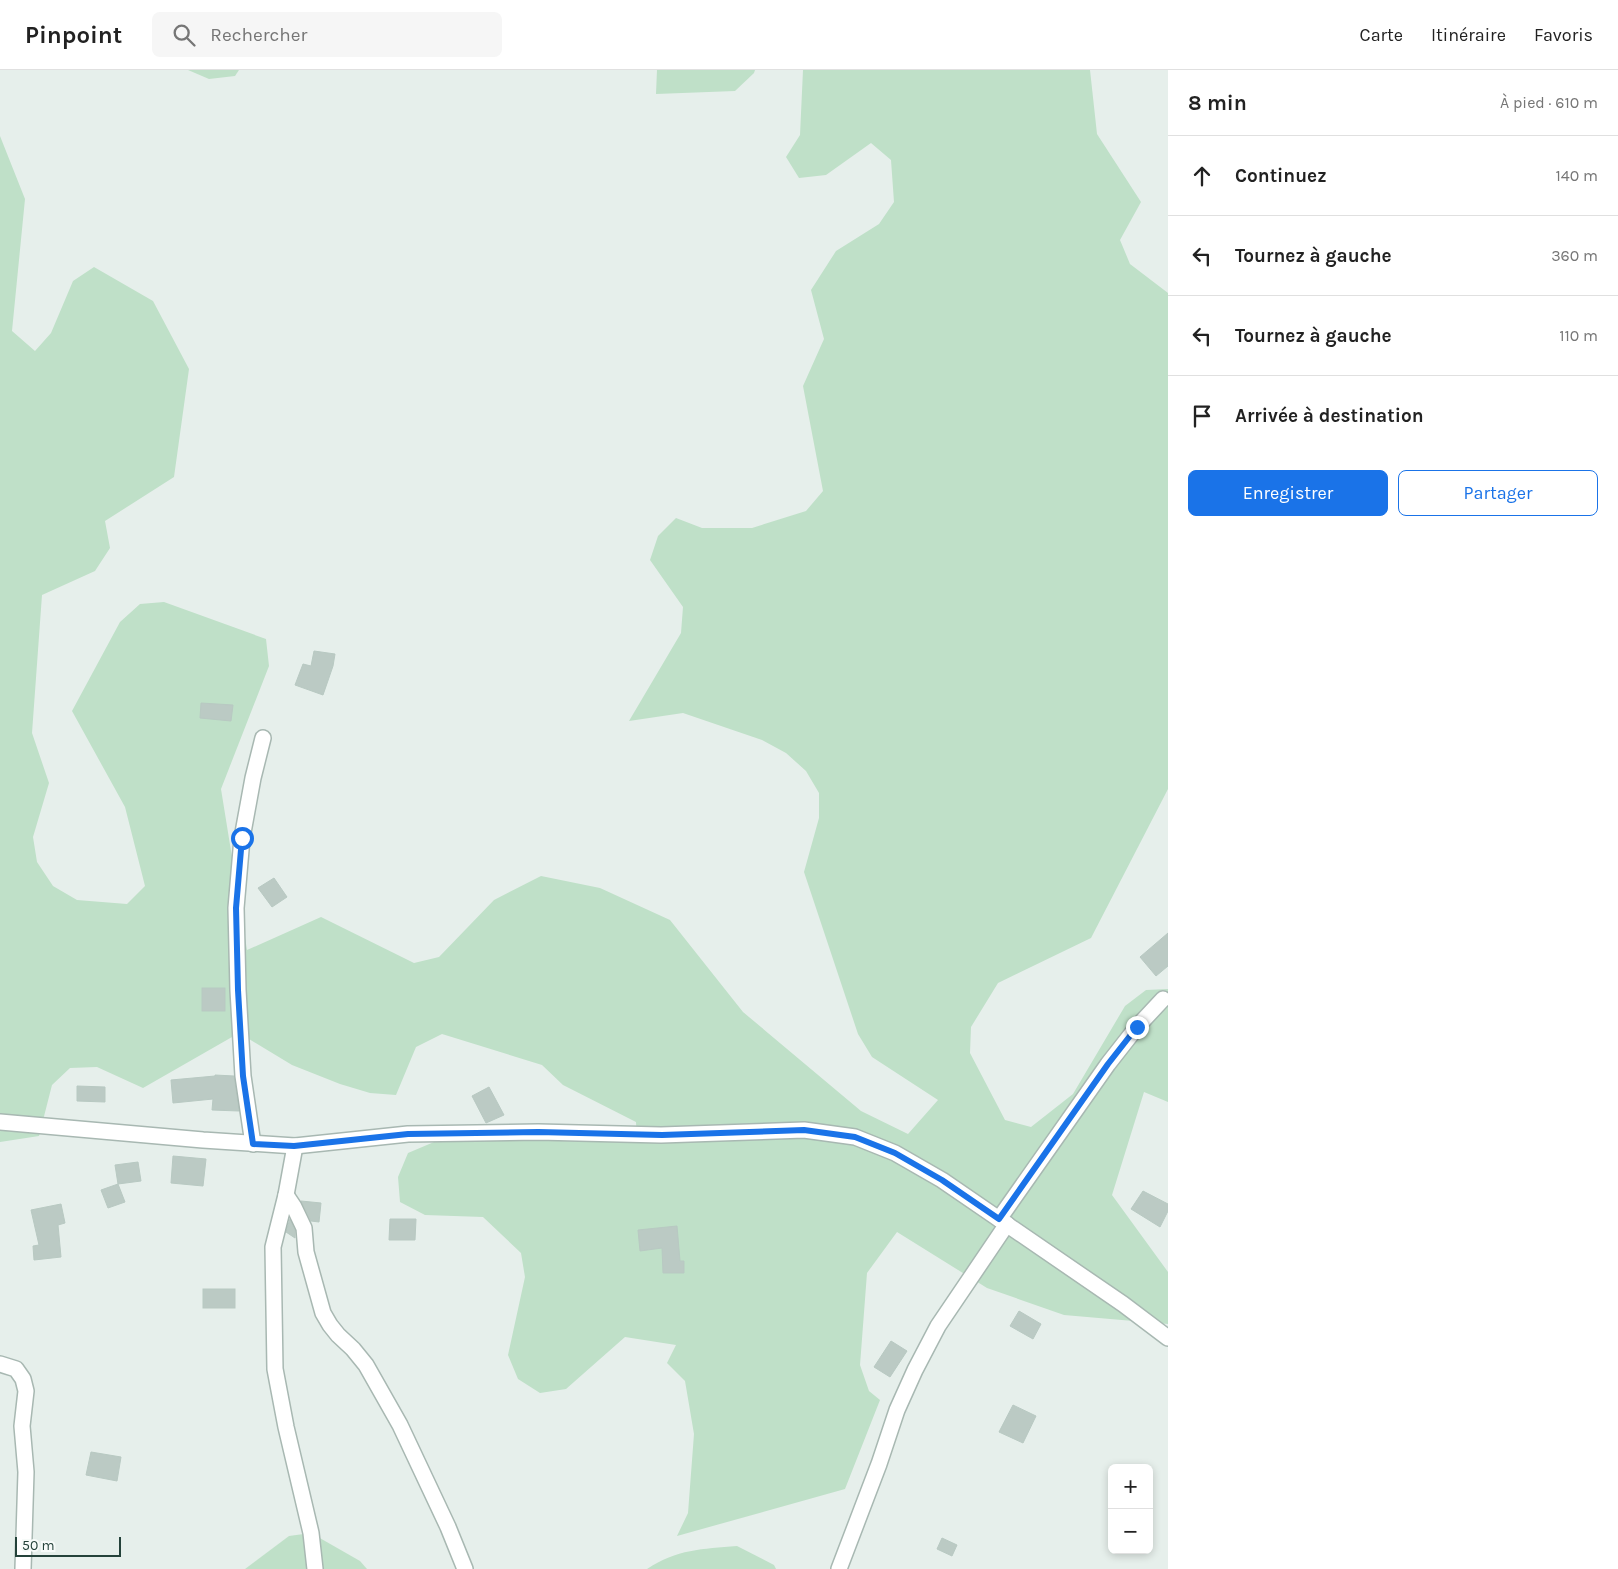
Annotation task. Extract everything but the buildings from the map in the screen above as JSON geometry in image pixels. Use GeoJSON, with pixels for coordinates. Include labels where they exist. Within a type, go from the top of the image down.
{"type":"FeatureCollection","features":[{"type":"Feature","properties":{"kind":"street"},"geometry":{"type":"LineString","coordinates":[[253,1144],[243,1076],[236,908],[242,838],[253,778],[263,738]]}},
{"type":"Feature","properties":{"kind":"street"},"geometry":{"type":"LineString","coordinates":[[839,1569],[879,1464],[897,1410],[938,1326],[1003,1221],[1108,1064],[1163,998]]}},
{"type":"Feature","properties":{"kind":"street"},"geometry":{"type":"LineString","coordinates":[[0,1122],[294,1146],[408,1134],[538,1132],[662,1135],[804,1130],[855,1137],[895,1153],[942,1180],[1123,1304],[1168,1338]]}},
{"type":"Feature","properties":{"kind":"street"},"geometry":{"type":"LineString","coordinates":[[294,1146],[286,1195],[273,1247],[275,1368],[286,1427],[311,1533],[315,1569]]}},
{"type":"Feature","properties":{"kind":"street"},"geometry":{"type":"LineString","coordinates":[[286,1195],[304,1228],[306,1252],[324,1313],[338,1335],[366,1365],[400,1425],[448,1527],[465,1569]]}},
{"type":"Feature","properties":{"kind":"street"},"geometry":{"type":"LineString","coordinates":[[0,1364],[16,1369],[23,1379],[26,1391],[22,1426],[26,1472],[23,1569]]}},
{"type":"Feature","properties":{"kind":"green space"},"geometry":{"type":"Polygon","coordinates":[[[188,70],[239,70],[235,76],[209,79],[188,70]]]}},
{"type":"Feature","properties":{"kind":"green space"},"geometry":{"type":"Polygon","coordinates":[[[657,70],[755,70],[735,91],[656,94],[657,70]]]}},
{"type":"Feature","properties":{"kind":"green space"},"geometry":{"type":"Polygon","coordinates":[[[803,70],[1090,70],[1097,134],[1141,202],[1120,240],[1130,264],[1168,293],[1168,789],[1091,938],[998,983],[971,1027],[970,1053],[1005,1120],[1031,1127],[1073,1094],[1125,1006],[1146,990],[1168,989],[1168,1102],[1144,1092],[1112,1195],[1168,1272],[1168,1324],[1064,1315],[987,1288],[897,1232],[867,1273],[860,1365],[869,1391],[880,1400],[845,1489],[677,1536],[688,1513],[694,1434],[685,1381],[667,1363],[676,1345],[625,1337],[566,1389],[540,1393],[518,1379],[508,1355],[525,1277],[521,1253],[483,1217],[425,1215],[400,1202],[398,1177],[408,1153],[434,1142],[538,1132],[559,1141],[637,1142],[636,1122],[563,1085],[542,1065],[442,1034],[416,1047],[396,1095],[370,1093],[340,1084],[292,1065],[239,1033],[143,1088],[97,1067],[70,1068],[52,1085],[39,1136],[0,1142],[0,136],[25,199],[12,331],[35,351],[51,333],[73,281],[94,267],[153,301],[189,369],[174,477],[105,521],[110,548],[95,571],[42,595],[32,733],[49,783],[33,837],[37,862],[53,886],[77,900],[127,904],[145,886],[125,807],[72,711],[120,622],[140,604],[164,602],[266,639],[269,666],[221,789],[247,950],[321,917],[414,963],[439,957],[494,900],[541,876],[600,888],[670,920],[743,1012],[861,1111],[908,1134],[938,1100],[872,1057],[858,1034],[804,872],[819,818],[819,793],[806,771],[786,753],[762,740],[683,713],[629,721],[681,633],[683,607],[650,560],[658,536],[676,518],[702,528],[752,528],[806,511],[823,491],[803,386],[824,339],[811,290],[836,251],[879,224],[894,202],[891,160],[871,143],[826,175],[799,178],[786,157],[800,135],[803,70]]]}},
{"type":"Feature","properties":{"kind":"green space"},"geometry":{"type":"Polygon","coordinates":[[[311,1533],[360,1561],[367,1569],[245,1569],[289,1536],[311,1533]]]}},
{"type":"Feature","properties":{"kind":"green space"},"geometry":{"type":"Polygon","coordinates":[[[737,1546],[774,1565],[776,1569],[647,1569],[669,1557],[690,1551],[737,1546]]]}},
{"type":"Feature","properties":{"kind":"route"},"geometry":{"type":"LineString","coordinates":[[242,838],[236,908],[238,990],[243,1076],[253,1144],[294,1146],[408,1134],[538,1132],[662,1135],[804,1130],[855,1137],[895,1153],[942,1180],[999,1219],[1108,1064],[1137,1027]]}}]}
